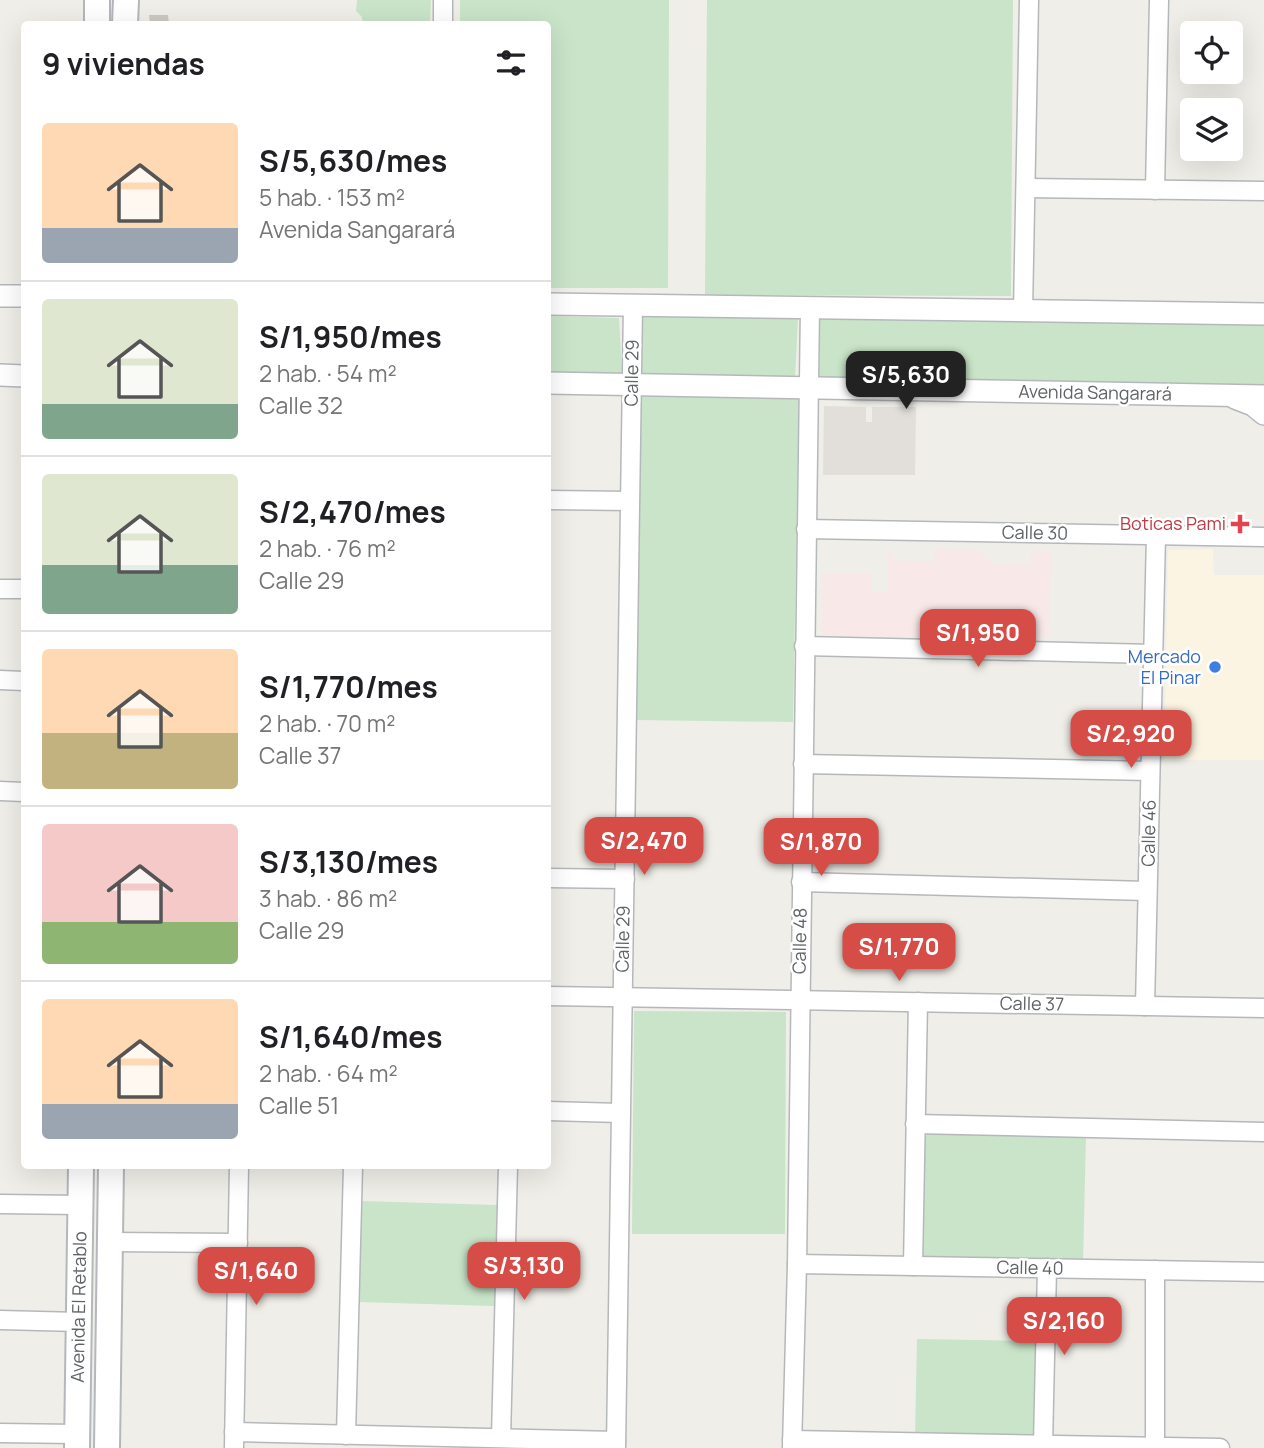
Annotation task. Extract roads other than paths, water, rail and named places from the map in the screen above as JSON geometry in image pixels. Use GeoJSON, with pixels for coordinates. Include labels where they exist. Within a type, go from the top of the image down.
{"type":"FeatureCollection","features":[{"type":"Feature","properties":{"kind":"main road"},"geometry":{"type":"LineString","coordinates":[[97,0],[97,21]]}},
{"type":"Feature","properties":{"kind":"main road"},"geometry":{"type":"LineString","coordinates":[[125,21],[126,0]]}},
{"type":"Feature","properties":{"kind":"main road","name":"Avenida El Retablo"},"geometry":{"type":"LineString","coordinates":[[77,1441],[81,1169]]}},
{"type":"Feature","properties":{"kind":"main road","name":"Avenida El Retablo"},"geometry":{"type":"LineString","coordinates":[[107,1448],[111,1169]]}},
{"type":"Feature","properties":{"kind":"street"},"geometry":{"type":"LineString","coordinates":[[443,0],[443,21]]}},
{"type":"Feature","properties":{"kind":"street"},"geometry":{"type":"LineString","coordinates":[[1023,311],[1029,0]]}},
{"type":"Feature","properties":{"kind":"street"},"geometry":{"type":"LineString","coordinates":[[1156,190],[1159,0]]}},
{"type":"Feature","properties":{"kind":"street"},"geometry":{"type":"LineString","coordinates":[[1026,188],[1264,191]]}},
{"type":"Feature","properties":{"kind":"street"},"geometry":{"type":"LineString","coordinates":[[0,296],[21,296]]}},
{"type":"Feature","properties":{"kind":"street"},"geometry":{"type":"LineString","coordinates":[[1222,313],[1244,310],[1264,298]]}},
{"type":"Feature","properties":{"kind":"street"},"geometry":{"type":"LineString","coordinates":[[551,304],[1264,314]]}},
{"type":"Feature","properties":{"kind":"street","name":"Calle 29"},"geometry":{"type":"LineString","coordinates":[[616,1444],[633,305]]}},
{"type":"Feature","properties":{"kind":"street","name":"Calle 48"},"geometry":{"type":"LineString","coordinates":[[792,1444],[797,1264],[810,307]]}},
{"type":"Feature","properties":{"kind":"street"},"geometry":{"type":"LineString","coordinates":[[0,375],[21,376]]}},
{"type":"Feature","properties":{"kind":"street","name":"Avenida Sangarará"},"geometry":{"type":"LineString","coordinates":[[551,383],[1264,397]]}},
{"type":"Feature","properties":{"kind":"street"},"geometry":{"type":"LineString","coordinates":[[1223,396],[1243,400],[1264,414]]}},
{"type":"Feature","properties":{"kind":"street"},"geometry":{"type":"LineString","coordinates":[[551,500],[631,501]]}},
{"type":"Feature","properties":{"kind":"street","name":"Calle 30"},"geometry":{"type":"LineString","coordinates":[[806,529],[1264,537]]}},
{"type":"Feature","properties":{"kind":"street","name":"Calle 46"},"geometry":{"type":"LineString","coordinates":[[1145,1006],[1156,535]]}},
{"type":"Feature","properties":{"kind":"street"},"geometry":{"type":"LineString","coordinates":[[0,589],[21,589]]}},
{"type":"Feature","properties":{"kind":"street"},"geometry":{"type":"LineString","coordinates":[[804,646],[1153,654]]}},
{"type":"Feature","properties":{"kind":"street"},"geometry":{"type":"LineString","coordinates":[[0,680],[21,681]]}},
{"type":"Feature","properties":{"kind":"street"},"geometry":{"type":"LineString","coordinates":[[803,764],[1150,771]]}},
{"type":"Feature","properties":{"kind":"street"},"geometry":{"type":"LineString","coordinates":[[0,791],[21,792]]}},
{"type":"Feature","properties":{"kind":"street"},"geometry":{"type":"LineString","coordinates":[[551,878],[625,879]]}},
{"type":"Feature","properties":{"kind":"street"},"geometry":{"type":"LineString","coordinates":[[801,883],[1147,891]]}},
{"type":"Feature","properties":{"kind":"street","name":"Calle 37"},"geometry":{"type":"LineString","coordinates":[[551,996],[1264,1008]]}},
{"type":"Feature","properties":{"kind":"street"},"geometry":{"type":"LineString","coordinates":[[912,1266],[918,1002]]}},
{"type":"Feature","properties":{"kind":"street"},"geometry":{"type":"LineString","coordinates":[[551,1111],[620,1113]]}},
{"type":"Feature","properties":{"kind":"street"},"geometry":{"type":"LineString","coordinates":[[915,1124],[1264,1132]]}},
{"type":"Feature","properties":{"kind":"street"},"geometry":{"type":"LineString","coordinates":[[239,1169],[234,1440],[346,1435],[501,1438],[616,1444]]}},
{"type":"Feature","properties":{"kind":"street"},"geometry":{"type":"LineString","coordinates":[[346,1435],[353,1169]]}},
{"type":"Feature","properties":{"kind":"street"},"geometry":{"type":"LineString","coordinates":[[501,1438],[508,1169]]}},
{"type":"Feature","properties":{"kind":"street"},"geometry":{"type":"LineString","coordinates":[[0,1204],[81,1205]]}},
{"type":"Feature","properties":{"kind":"street"},"geometry":{"type":"LineString","coordinates":[[110,1242],[238,1243]]}},
{"type":"Feature","properties":{"kind":"street","name":"Calle 40"},"geometry":{"type":"LineString","coordinates":[[797,1264],[1264,1272]]}},
{"type":"Feature","properties":{"kind":"street"},"geometry":{"type":"LineString","coordinates":[[1044,1445],[1047,1268]]}},
{"type":"Feature","properties":{"kind":"street"},"geometry":{"type":"LineString","coordinates":[[1155,1270],[1156,1447]]}},
{"type":"Feature","properties":{"kind":"street"},"geometry":{"type":"LineString","coordinates":[[0,1320],[79,1322]]}},
{"type":"Feature","properties":{"kind":"street"},"geometry":{"type":"LineString","coordinates":[[0,1433],[77,1441]]}},
{"type":"Feature","properties":{"kind":"street"},"geometry":{"type":"LineString","coordinates":[[792,1444],[1220,1448]]}},
{"type":"Feature","properties":{"kind":"place","name":"Boticas Pami"},"geometry":{"type":"Point","coordinates":[1240,524]}},
{"type":"Feature","properties":{"kind":"place","name":"Mercado El Pinar"},"geometry":{"type":"Point","coordinates":[1215,667]}}]}
